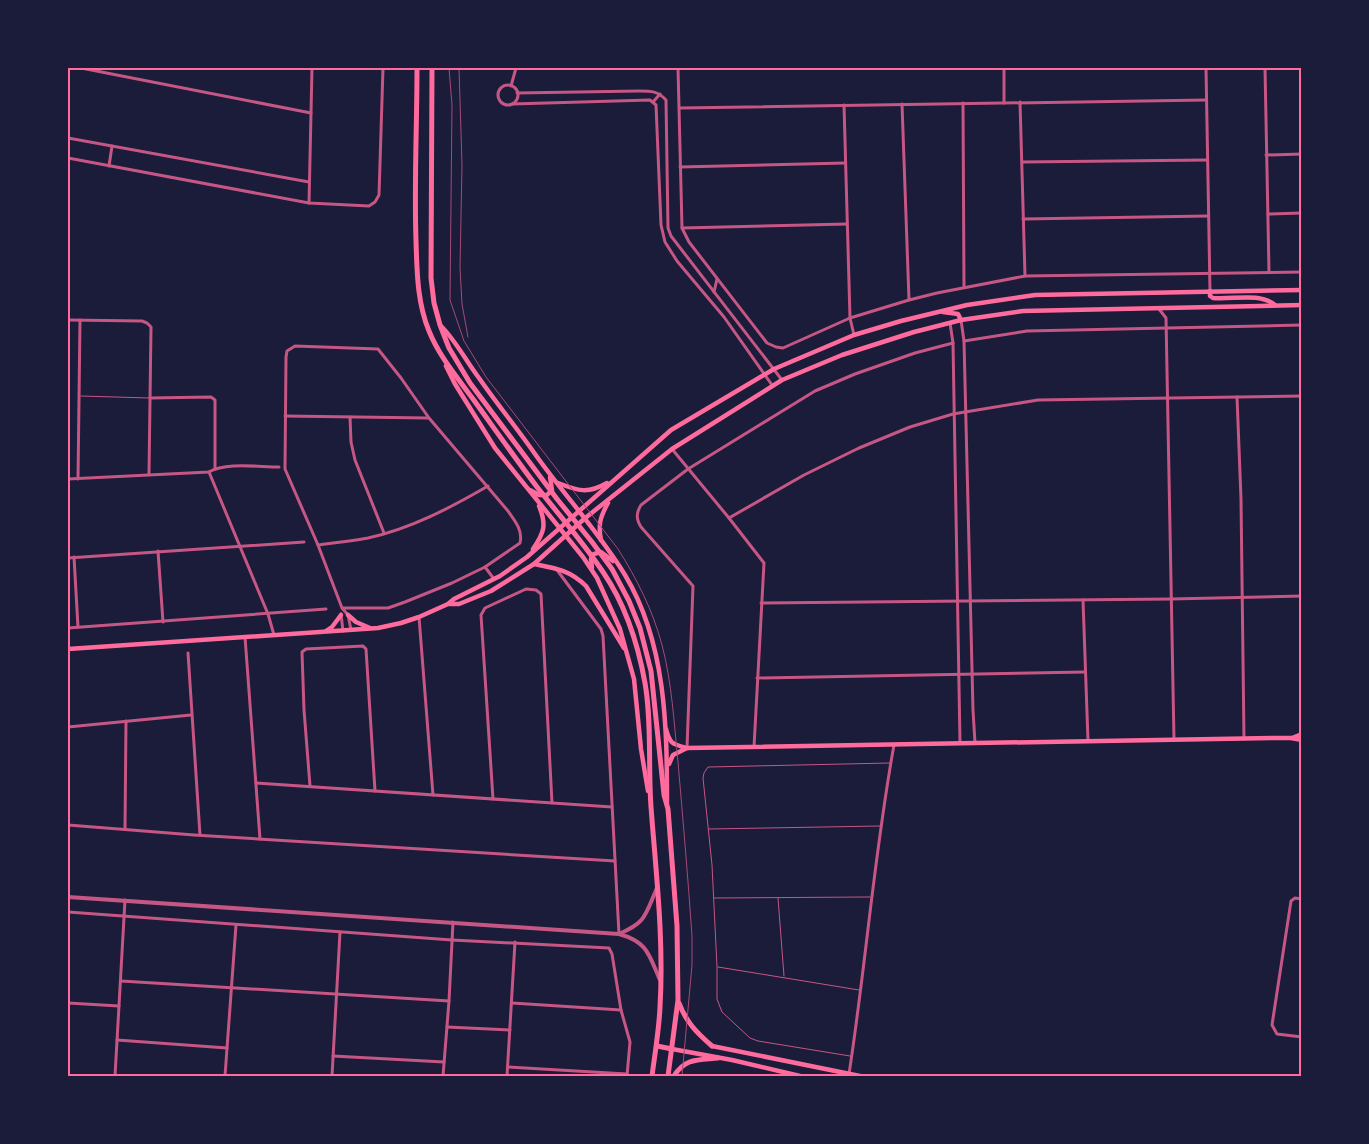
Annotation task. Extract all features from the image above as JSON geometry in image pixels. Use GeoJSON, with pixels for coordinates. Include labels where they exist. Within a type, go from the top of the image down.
{"type":"FeatureCollection","features":[{"type":"Feature","properties":{"kind":"highway"},"geometry":{"type":"LineString","coordinates":[[417,68],[415,214],[417,271],[420,300],[429,330],[440,353],[536,486],[604,574],[623,610],[634,640],[645,684],[650,749],[650,800],[661,937],[661,982],[657,1046],[652,1076]]}},
{"type":"Feature","properties":{"kind":"highway"},"geometry":{"type":"LineString","coordinates":[[432,68],[431,278],[434,303],[440,325],[449,348],[470,383],[612,569],[629,601],[640,628],[651,671],[664,795],[668,809],[677,926],[678,1000],[668,1076]]}},
{"type":"Feature","properties":{"kind":"highway"},"geometry":{"type":"LineString","coordinates":[[678,1000],[688,1021],[696,1032],[712,1046]]}},
{"type":"Feature","properties":{"kind":"highway"},"geometry":{"type":"LineString","coordinates":[[657,1046],[672,1049]]}},
{"type":"Feature","properties":{"kind":"highway"},"geometry":{"type":"LineString","coordinates":[[674,1076],[687,1062],[718,1058]]}},
{"type":"Feature","properties":{"kind":"main road"},"geometry":{"type":"LineString","coordinates":[[68,649],[351,630],[391,626],[419,617],[494,580],[527,557],[671,430],[764,374],[854,335],[939,312],[993,300],[1035,295],[1302,290]]}},
{"type":"Feature","properties":{"kind":"main road"},"geometry":{"type":"LineString","coordinates":[[1210,292],[1210,296],[1213,298],[1258,298],[1268,300],[1275,305]]}},
{"type":"Feature","properties":{"kind":"main road"},"geometry":{"type":"LineString","coordinates":[[448,604],[459,604],[492,592],[534,564],[609,499],[672,449],[772,385],[842,355],[914,332],[961,320],[1022,311],[1302,305]]}},
{"type":"Feature","properties":{"kind":"main road"},"geometry":{"type":"LineString","coordinates":[[939,312],[958,314],[961,320]]}},
{"type":"Feature","properties":{"kind":"main road"},"geometry":{"type":"LineString","coordinates":[[440,325],[602,542],[636,596],[648,625],[659,664],[665,712],[668,809]]}},
{"type":"Feature","properties":{"kind":"main road"},"geometry":{"type":"LineString","coordinates":[[440,353],[455,384],[495,448],[583,557],[596,578]]}},
{"type":"Feature","properties":{"kind":"main road"},"geometry":{"type":"LineString","coordinates":[[524,485],[538,495],[547,495],[552,490],[552,479],[549,473]]}},
{"type":"Feature","properties":{"kind":"main road"},"geometry":{"type":"LineString","coordinates":[[557,482],[572,489],[590,490],[596,489],[615,478]]}},
{"type":"Feature","properties":{"kind":"main road"},"geometry":{"type":"LineString","coordinates":[[602,542],[598,528],[599,521],[609,499]]}},
{"type":"Feature","properties":{"kind":"main road"},"geometry":{"type":"LineString","coordinates":[[527,557],[539,540],[544,526],[544,518],[538,503]]}},
{"type":"Feature","properties":{"kind":"main road"},"geometry":{"type":"LineString","coordinates":[[617,564],[601,552],[594,554],[590,562],[620,629],[634,679],[641,749],[650,800]]}},
{"type":"Feature","properties":{"kind":"main road"},"geometry":{"type":"LineString","coordinates":[[534,564],[570,573],[586,586],[628,656]]}},
{"type":"Feature","properties":{"kind":"main road"},"geometry":{"type":"LineString","coordinates":[[348,615],[356,622],[370,628]]}},
{"type":"Feature","properties":{"kind":"main road"},"geometry":{"type":"LineString","coordinates":[[325,632],[341,616]]}},
{"type":"Feature","properties":{"kind":"main road"},"geometry":{"type":"LineString","coordinates":[[666,729],[670,741],[675,745],[686,748],[1291,738],[1302,740]]}},
{"type":"Feature","properties":{"kind":"main road"},"geometry":{"type":"LineString","coordinates":[[1291,738],[1302,734]]}},
{"type":"Feature","properties":{"kind":"main road"},"geometry":{"type":"LineString","coordinates":[[667,770],[672,755],[686,748]]}},
{"type":"Feature","properties":{"kind":"main road"},"geometry":{"type":"LineString","coordinates":[[712,1046],[860,1076]]}},
{"type":"Feature","properties":{"kind":"main road"},"geometry":{"type":"LineString","coordinates":[[672,1049],[800,1076]]}},
{"type":"Feature","properties":{"kind":"street"},"geometry":{"type":"LineString","coordinates":[[80,68],[311,113]]}},
{"type":"Feature","properties":{"kind":"street"},"geometry":{"type":"LineString","coordinates":[[309,203],[312,68]]}},
{"type":"Feature","properties":{"kind":"street"},"geometry":{"type":"LineString","coordinates":[[68,158],[309,203],[369,206],[375,202],[379,195],[383,68]]}},
{"type":"Feature","properties":{"kind":"street"},"geometry":{"type":"LineString","coordinates":[[511,86],[516,68]]}},
{"type":"Feature","properties":{"kind":"street"},"geometry":{"type":"LineString","coordinates":[[678,68],[682,228],[689,242],[767,343],[776,347],[783,348],[850,318],[909,300],[1024,276],[1302,272]]}},
{"type":"Feature","properties":{"kind":"street"},"geometry":{"type":"LineString","coordinates":[[1004,68],[1004,103]]}},
{"type":"Feature","properties":{"kind":"street"},"geometry":{"type":"LineString","coordinates":[[1206,68],[1210,292]]}},
{"type":"Feature","properties":{"kind":"street"},"geometry":{"type":"LineString","coordinates":[[1265,68],[1268,272]]}},
{"type":"Feature","properties":{"kind":"street"},"geometry":{"type":"LineString","coordinates":[[512,104],[517,99],[517,93],[508,85],[500,88],[498,96],[504,105],[650,100],[656,105],[661,225],[665,242],[677,261],[724,317],[772,385]]}},
{"type":"Feature","properties":{"kind":"street"},"geometry":{"type":"LineString","coordinates":[[517,93],[639,91],[655,92],[666,100],[668,228],[671,236],[782,380]]}},
{"type":"Feature","properties":{"kind":"street"},"geometry":{"type":"LineString","coordinates":[[653,102],[660,94]]}},
{"type":"Feature","properties":{"kind":"street"},"geometry":{"type":"LineString","coordinates":[[679,108],[1206,100]]}},
{"type":"Feature","properties":{"kind":"street"},"geometry":{"type":"LineString","coordinates":[[1020,102],[1024,276]]}},
{"type":"Feature","properties":{"kind":"street"},"geometry":{"type":"LineString","coordinates":[[963,103],[964,287]]}},
{"type":"Feature","properties":{"kind":"street"},"geometry":{"type":"LineString","coordinates":[[902,104],[909,300]]}},
{"type":"Feature","properties":{"kind":"street"},"geometry":{"type":"LineString","coordinates":[[844,105],[850,318],[854,335]]}},
{"type":"Feature","properties":{"kind":"street"},"geometry":{"type":"LineString","coordinates":[[68,138],[310,182]]}},
{"type":"Feature","properties":{"kind":"street"},"geometry":{"type":"LineString","coordinates":[[109,166],[112,146]]}},
{"type":"Feature","properties":{"kind":"street"},"geometry":{"type":"LineString","coordinates":[[1266,155],[1302,154]]}},
{"type":"Feature","properties":{"kind":"street"},"geometry":{"type":"LineString","coordinates":[[1022,162],[1207,160]]}},
{"type":"Feature","properties":{"kind":"street"},"geometry":{"type":"LineString","coordinates":[[680,167],[845,163]]}},
{"type":"Feature","properties":{"kind":"street"},"geometry":{"type":"LineString","coordinates":[[1268,214],[1302,213]]}},
{"type":"Feature","properties":{"kind":"street"},"geometry":{"type":"LineString","coordinates":[[1023,219],[1208,216]]}},
{"type":"Feature","properties":{"kind":"street"},"geometry":{"type":"LineString","coordinates":[[682,228],[847,224]]}},
{"type":"Feature","properties":{"kind":"street"},"geometry":{"type":"LineString","coordinates":[[714,292],[717,279]]}},
{"type":"Feature","properties":{"kind":"street"},"geometry":{"type":"LineString","coordinates":[[1159,308],[1166,318],[1167,327],[1174,740]]}},
{"type":"Feature","properties":{"kind":"street"},"geometry":{"type":"LineString","coordinates":[[68,320],[142,321],[151,327],[149,474]]}},
{"type":"Feature","properties":{"kind":"street"},"geometry":{"type":"LineString","coordinates":[[78,478],[80,320]]}},
{"type":"Feature","properties":{"kind":"street"},"geometry":{"type":"LineString","coordinates":[[961,320],[964,341],[975,743]]}},
{"type":"Feature","properties":{"kind":"street"},"geometry":{"type":"LineString","coordinates":[[950,323],[953,343],[956,601],[960,743]]}},
{"type":"Feature","properties":{"kind":"street"},"geometry":{"type":"LineString","coordinates":[[964,341],[1027,330],[1302,325]]}},
{"type":"Feature","properties":{"kind":"street"},"geometry":{"type":"LineString","coordinates":[[686,748],[693,586],[641,527],[637,519],[638,511],[642,505],[688,469],[815,391],[855,374],[915,353],[953,343]]}},
{"type":"Feature","properties":{"kind":"street"},"geometry":{"type":"LineString","coordinates":[[342,608],[388,608],[452,583],[485,567],[520,543],[521,535],[519,527],[508,511],[429,418],[387,358],[378,349],[301,345],[290,348],[287,351],[286,357],[285,469],[318,545],[342,608],[348,615],[351,630]]}},
{"type":"Feature","properties":{"kind":"street"},"geometry":{"type":"LineString","coordinates":[[729,518],[804,475],[859,448],[910,427],[966,411],[1038,400],[1302,396]]}},
{"type":"Feature","properties":{"kind":"street"},"geometry":{"type":"LineString","coordinates":[[1237,397],[1244,739]]}},
{"type":"Feature","properties":{"kind":"street"},"geometry":{"type":"LineString","coordinates":[[150,398],[211,398],[215,400],[215,469]]}},
{"type":"Feature","properties":{"kind":"street"},"geometry":{"type":"LineString","coordinates":[[284,416],[429,418]]}},
{"type":"Feature","properties":{"kind":"street"},"geometry":{"type":"LineString","coordinates":[[350,417],[351,442],[355,460],[384,533]]}},
{"type":"Feature","properties":{"kind":"street"},"geometry":{"type":"LineString","coordinates":[[672,449],[764,563],[754,747]]}},
{"type":"Feature","properties":{"kind":"street"},"geometry":{"type":"LineString","coordinates":[[68,479],[209,472],[227,467],[279,467]]}},
{"type":"Feature","properties":{"kind":"street"},"geometry":{"type":"LineString","coordinates":[[209,472],[238,546],[268,614],[274,635]]}},
{"type":"Feature","properties":{"kind":"street"},"geometry":{"type":"LineString","coordinates":[[318,545],[368,538],[384,533],[440,513],[488,486]]}},
{"type":"Feature","properties":{"kind":"street"},"geometry":{"type":"LineString","coordinates":[[68,558],[304,542]]}},
{"type":"Feature","properties":{"kind":"street"},"geometry":{"type":"LineString","coordinates":[[158,551],[163,622]]}},
{"type":"Feature","properties":{"kind":"street"},"geometry":{"type":"LineString","coordinates":[[74,557],[78,627]]}},
{"type":"Feature","properties":{"kind":"street"},"geometry":{"type":"LineString","coordinates":[[485,567],[494,580]]}},
{"type":"Feature","properties":{"kind":"street"},"geometry":{"type":"LineString","coordinates":[[555,568],[601,629],[604,644],[619,934]]}},
{"type":"Feature","properties":{"kind":"street"},"geometry":{"type":"LineString","coordinates":[[493,799],[481,615],[485,608],[526,589],[536,590],[541,594],[552,803]]}},
{"type":"Feature","properties":{"kind":"street"},"geometry":{"type":"LineString","coordinates":[[761,604],[1302,596]]}},
{"type":"Feature","properties":{"kind":"street"},"geometry":{"type":"LineString","coordinates":[[1083,600],[1088,741]]}},
{"type":"Feature","properties":{"kind":"street"},"geometry":{"type":"LineString","coordinates":[[342,608],[343,630]]}},
{"type":"Feature","properties":{"kind":"street"},"geometry":{"type":"LineString","coordinates":[[68,628],[326,609]]}},
{"type":"Feature","properties":{"kind":"street"},"geometry":{"type":"LineString","coordinates":[[419,617],[433,795]]}},
{"type":"Feature","properties":{"kind":"street"},"geometry":{"type":"LineString","coordinates":[[245,637],[260,839]]}},
{"type":"Feature","properties":{"kind":"street"},"geometry":{"type":"LineString","coordinates":[[310,786],[302,652],[306,649],[364,646],[366,649],[375,791]]}},
{"type":"Feature","properties":{"kind":"street"},"geometry":{"type":"LineString","coordinates":[[188,653],[200,836]]}},
{"type":"Feature","properties":{"kind":"street"},"geometry":{"type":"LineString","coordinates":[[757,678],[1085,672]]}},
{"type":"Feature","properties":{"kind":"street"},"geometry":{"type":"LineString","coordinates":[[68,727],[191,715]]}},
{"type":"Feature","properties":{"kind":"street"},"geometry":{"type":"LineString","coordinates":[[124,829],[126,722]]}},
{"type":"Feature","properties":{"kind":"street"},"geometry":{"type":"LineString","coordinates":[[849,1074],[861,990],[871,896],[894,745]]}},
{"type":"Feature","properties":{"kind":"street"},"geometry":{"type":"LineString","coordinates":[[256,783],[612,807]]}},
{"type":"Feature","properties":{"kind":"street"},"geometry":{"type":"LineString","coordinates":[[68,825],[200,836],[615,861]]}},
{"type":"Feature","properties":{"kind":"street"},"geometry":{"type":"LineString","coordinates":[[619,934],[636,927],[640,923],[657,888]]}},
{"type":"Feature","properties":{"kind":"street"},"geometry":{"type":"LineString","coordinates":[[68,896],[619,934],[641,943],[647,951],[661,982]]}},
{"type":"Feature","properties":{"kind":"street"},"geometry":{"type":"LineString","coordinates":[[1302,899],[1295,898],[1291,901],[1272,1025],[1277,1034],[1302,1037]]}},
{"type":"Feature","properties":{"kind":"street"},"geometry":{"type":"LineString","coordinates":[[115,1076],[126,900]]}},
{"type":"Feature","properties":{"kind":"street"},"geometry":{"type":"LineString","coordinates":[[68,912],[452,940],[609,948],[612,954],[621,1010],[630,1042],[627,1075],[508,1067]]}},
{"type":"Feature","properties":{"kind":"street"},"geometry":{"type":"LineString","coordinates":[[443,1076],[453,922]]}},
{"type":"Feature","properties":{"kind":"street"},"geometry":{"type":"LineString","coordinates":[[225,1076],[236,924]]}},
{"type":"Feature","properties":{"kind":"street"},"geometry":{"type":"LineString","coordinates":[[332,1076],[340,932]]}},
{"type":"Feature","properties":{"kind":"street"},"geometry":{"type":"LineString","coordinates":[[507,1076],[515,942]]}},
{"type":"Feature","properties":{"kind":"street"},"geometry":{"type":"LineString","coordinates":[[121,981],[449,1001]]}},
{"type":"Feature","properties":{"kind":"street"},"geometry":{"type":"LineString","coordinates":[[68,1003],[119,1006]]}},
{"type":"Feature","properties":{"kind":"street"},"geometry":{"type":"LineString","coordinates":[[512,1003],[621,1010]]}},
{"type":"Feature","properties":{"kind":"street"},"geometry":{"type":"LineString","coordinates":[[447,1027],[510,1030]]}},
{"type":"Feature","properties":{"kind":"street"},"geometry":{"type":"LineString","coordinates":[[117,1040],[227,1048]]}},
{"type":"Feature","properties":{"kind":"street"},"geometry":{"type":"LineString","coordinates":[[333,1056],[444,1062]]}},
{"type":"Feature","properties":{"kind":"lane"},"geometry":{"type":"LineString","coordinates":[[79,396],[150,398]]}},
{"type":"Feature","properties":{"kind":"lane"},"geometry":{"type":"LineString","coordinates":[[852,1056],[758,1041],[750,1038],[722,1012],[717,999],[717,967],[709,829],[703,778],[708,767],[891,763]]}},
{"type":"Feature","properties":{"kind":"lane"},"geometry":{"type":"LineString","coordinates":[[709,829],[881,826]]}},
{"type":"Feature","properties":{"kind":"lane"},"geometry":{"type":"LineString","coordinates":[[713,898],[871,896]]}},
{"type":"Feature","properties":{"kind":"lane"},"geometry":{"type":"LineString","coordinates":[[778,897],[784,977]]}},
{"type":"Feature","properties":{"kind":"lane"},"geometry":{"type":"LineString","coordinates":[[717,967],[861,990]]}},
{"type":"Feature","properties":{"kind":"tram line"},"geometry":{"type":"LineString","coordinates":[[449,68],[452,105],[450,300],[464,341],[486,377],[618,549],[632,572],[649,608],[665,659],[674,718],[692,936],[692,965],[682,1076]]}},
{"type":"Feature","properties":{"kind":"tram line"},"geometry":{"type":"LineString","coordinates":[[459,68],[462,165],[460,268],[462,304],[468,337]]}}]}
